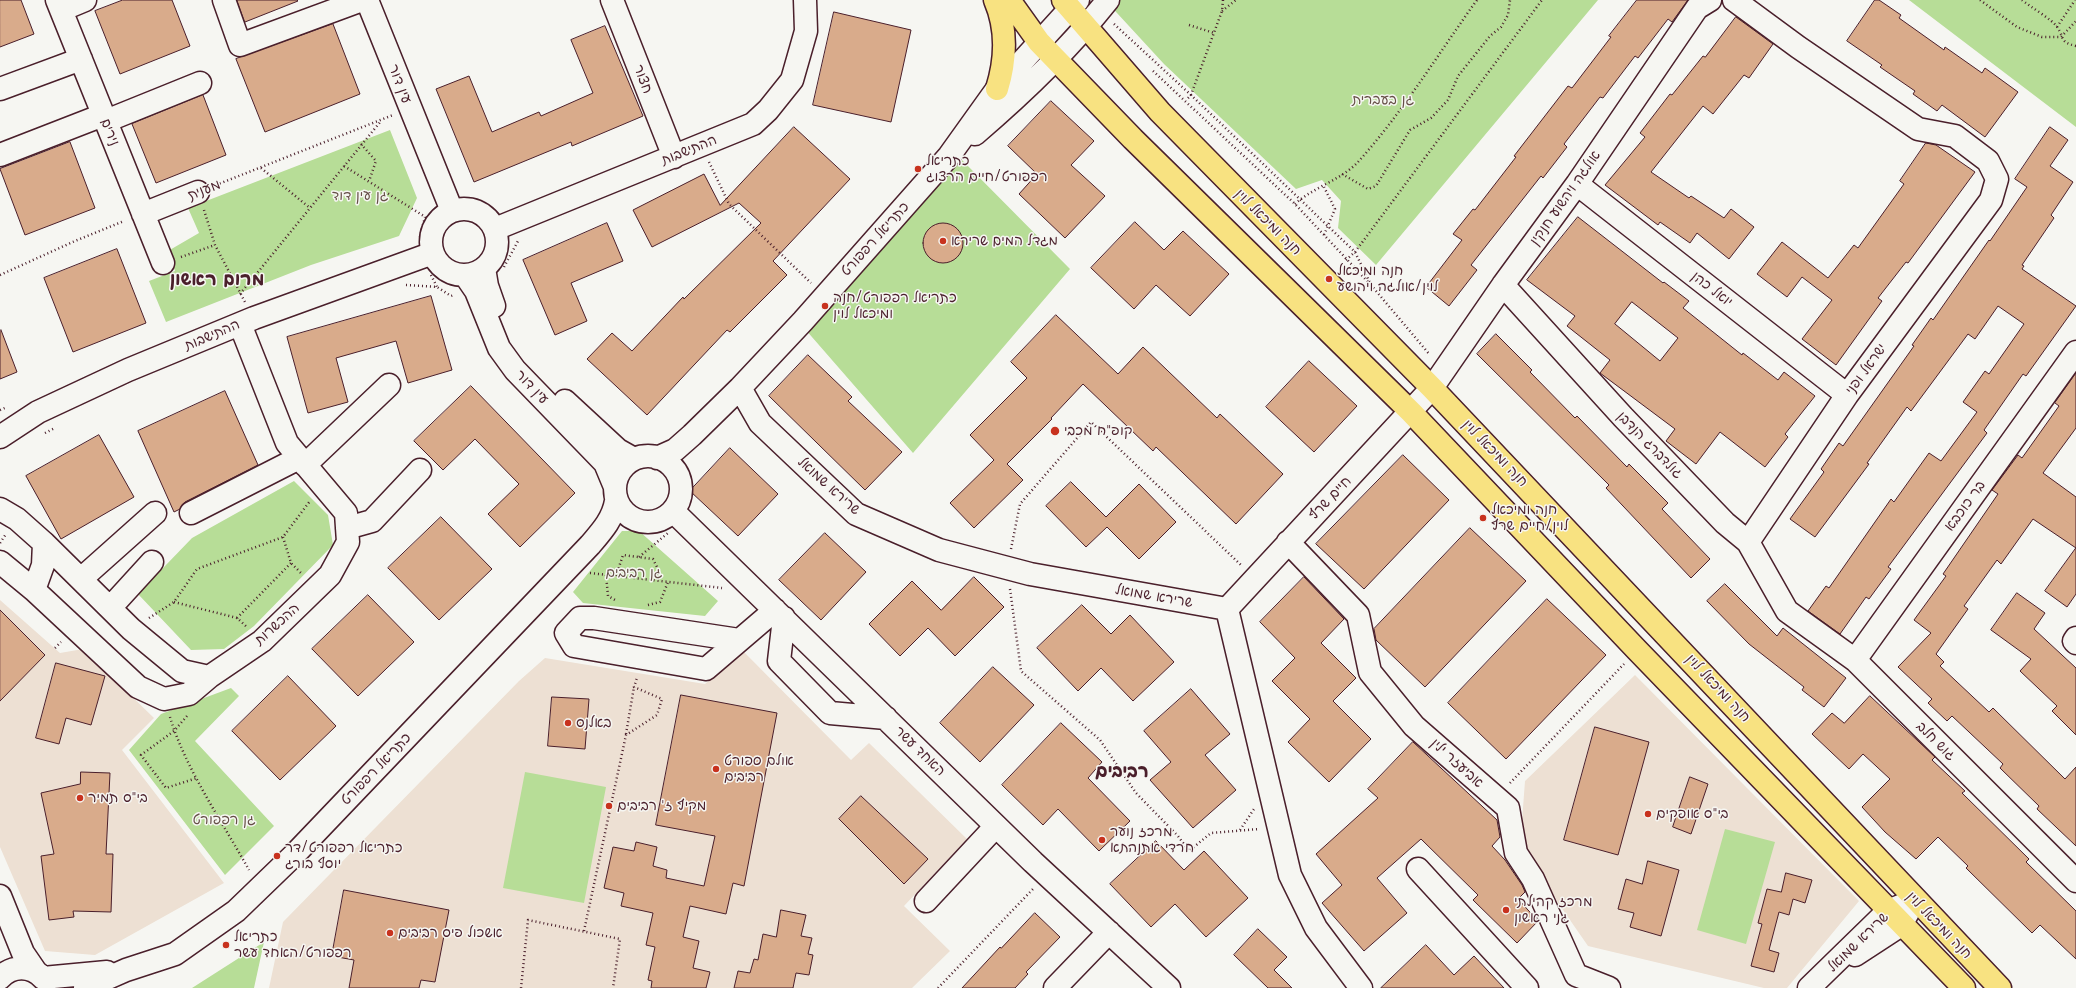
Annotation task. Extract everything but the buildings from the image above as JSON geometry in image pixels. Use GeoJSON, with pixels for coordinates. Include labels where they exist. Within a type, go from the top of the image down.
{"type":"FeatureCollection","features":[{"type":"Feature","properties":{"kind":"main road"},"geometry":{"type":"LineString","coordinates":[[995,0],[1005,36],[1002,72],[997,89]]}},
{"type":"Feature","properties":{"kind":"main road","name":"חנה ומיכאל לוין"},"geometry":{"type":"LineString","coordinates":[[1009,0],[1039,42],[1054,58],[1133,139],[1411,412],[1637,650],[1964,988]]}},
{"type":"Feature","properties":{"kind":"main road","name":"חנה ומיכאל לוין"},"geometry":{"type":"LineString","coordinates":[[1070,3],[1086,26],[1160,112],[1438,380],[1706,675],[1915,900],[2000,988]]}},
{"type":"Feature","properties":{"kind":"street"},"geometry":{"type":"LineString","coordinates":[[59,5],[85,0]]}},
{"type":"Feature","properties":{"kind":"street"},"geometry":{"type":"LineString","coordinates":[[224,0],[240,45],[362,0]]}},
{"type":"Feature","properties":{"kind":"street","name":"עין דור"},"geometry":{"type":"LineString","coordinates":[[367,0],[410,109],[444,218]]}},
{"type":"Feature","properties":{"kind":"street","name":"חצור"},"geometry":{"type":"LineString","coordinates":[[612,0],[674,157]]}},
{"type":"Feature","properties":{"kind":"street","name":"ההתישבות"},"geometry":{"type":"LineString","coordinates":[[495,229],[753,124],[768,110],[792,80],[806,31],[805,0]]}},
{"type":"Feature","properties":{"kind":"street","name":"ישראל ופני"},"geometry":{"type":"LineString","coordinates":[[1734,0],[1798,47],[1918,129],[1956,136],[1988,161],[1997,179],[1991,200],[1847,394],[1748,542]]}},
{"type":"Feature","properties":{"kind":"street","name":"כתריאל רפפורט"},"geometry":{"type":"LineString","coordinates":[[657,458],[675,450],[701,426],[740,388],[825,296],[949,156],[997,89],[1039,42],[1070,3]]}},
{"type":"Feature","properties":{"kind":"street","name":"אולגה ויהשוע חנקין"},"geometry":{"type":"LineString","coordinates":[[1438,380],[1503,285],[1577,184],[1703,4]]}},
{"type":"Feature","properties":{"kind":"street","name":"נירים"},"geometry":{"type":"LineString","coordinates":[[59,5],[163,263]]}},
{"type":"Feature","properties":{"kind":"street","name":"כתריאל רפפורט"},"geometry":{"type":"LineString","coordinates":[[949,156],[1008,106],[1086,26],[1104,5]]}},
{"type":"Feature","properties":{"kind":"street"},"geometry":{"type":"LineString","coordinates":[[0,89],[81,59]]}},
{"type":"Feature","properties":{"kind":"street"},"geometry":{"type":"LineString","coordinates":[[0,155],[200,83]]}},
{"type":"Feature","properties":{"kind":"street","name":"יואל כהן"},"geometry":{"type":"LineString","coordinates":[[1577,184],[1847,394]]}},
{"type":"Feature","properties":{"kind":"street","name":"מענית"},"geometry":{"type":"LineString","coordinates":[[143,214],[198,192]]}},
{"type":"Feature","properties":{"kind":"street"},"geometry":{"type":"LineString","coordinates":[[462,209],[472,210],[485,217],[495,229],[497,240],[496,250],[492,260],[478,280],[455,274],[445,269],[438,262],[433,253],[431,243],[432,233],[444,218],[462,209]]}},
{"type":"Feature","properties":{"kind":"street","name":"ההתישבות"},"geometry":{"type":"LineString","coordinates":[[0,436],[38,412],[128,370],[246,321],[433,253]]}},
{"type":"Feature","properties":{"kind":"street","name":"עין דור"},"geometry":{"type":"LineString","coordinates":[[478,280],[509,343],[532,370],[618,450],[634,459]]}},
{"type":"Feature","properties":{"kind":"street","name":"עין דור"},"geometry":{"type":"LineString","coordinates":[[478,280],[499,348],[515,370],[605,463],[616,494]]}},
{"type":"Feature","properties":{"kind":"street","name":"גולדברג הנדבן"},"geometry":{"type":"LineString","coordinates":[[1503,285],[1623,417],[1725,523],[1748,542],[1786,611]]}},
{"type":"Feature","properties":{"kind":"street","name":"ההכשרות"},"geometry":{"type":"LineString","coordinates":[[164,699],[189,694],[209,677],[262,640],[330,576],[348,542],[346,513],[287,444],[246,321]]}},
{"type":"Feature","properties":{"kind":"street","name":"בר כוכבא"},"geometry":{"type":"LineString","coordinates":[[1855,660],[2076,352]]}},
{"type":"Feature","properties":{"kind":"street","name":"חיים שרף"},"geometry":{"type":"LineString","coordinates":[[1227,609],[1254,578],[1411,412],[1438,380]]}},
{"type":"Feature","properties":{"kind":"street"},"geometry":{"type":"LineString","coordinates":[[191,513],[302,461],[389,385]]}},
{"type":"Feature","properties":{"kind":"street","name":"שרירא שמואל"},"geometry":{"type":"LineString","coordinates":[[740,388],[760,423],[856,514],[939,550],[1030,574],[1227,609]]}},
{"type":"Feature","properties":{"kind":"street","name":"כתריאל רפפורט"},"geometry":{"type":"LineString","coordinates":[[676,472],[681,456],[701,426]]}},
{"type":"Feature","properties":{"kind":"street"},"geometry":{"type":"LineString","coordinates":[[642,457],[657,458],[665,461],[676,472],[679,480],[680,496],[677,516],[648,523],[639,522],[630,518],[622,511],[616,494],[620,470],[634,459],[642,457]]}},
{"type":"Feature","properties":{"kind":"street"},"geometry":{"type":"LineString","coordinates":[[347,528],[372,521],[420,470]]}},
{"type":"Feature","properties":{"kind":"street","name":"כתריאל רפפורט"},"geometry":{"type":"LineString","coordinates":[[85,988],[126,970],[175,954],[236,911],[294,855],[600,533],[615,510],[616,494]]}},
{"type":"Feature","properties":{"kind":"street"},"geometry":{"type":"LineString","coordinates":[[0,509],[17,519],[44,543],[131,629],[182,672],[209,677]]}},
{"type":"Feature","properties":{"kind":"street"},"geometry":{"type":"LineString","coordinates":[[81,579],[156,513]]}},
{"type":"Feature","properties":{"kind":"street","name":"האחד עשר"},"geometry":{"type":"LineString","coordinates":[[677,516],[996,826],[1169,988]]}},
{"type":"Feature","properties":{"kind":"street","name":"כתריאל רפפורט"},"geometry":{"type":"LineString","coordinates":[[600,533],[613,523],[630,518]]}},
{"type":"Feature","properties":{"kind":"street","name":"אביעזר ילין"},"geometry":{"type":"LineString","coordinates":[[1288,542],[1358,615],[1370,672],[1414,726],[1508,808],[1516,853],[1534,879],[1576,975],[1607,988]]}},
{"type":"Feature","properties":{"kind":"street"},"geometry":{"type":"LineString","coordinates":[[34,590],[43,565],[44,543]]}},
{"type":"Feature","properties":{"kind":"street"},"geometry":{"type":"LineString","coordinates":[[0,562],[34,590],[138,687],[164,699]]}},
{"type":"Feature","properties":{"kind":"street"},"geometry":{"type":"LineString","coordinates":[[110,608],[152,562]]}},
{"type":"Feature","properties":{"kind":"street"},"geometry":{"type":"LineString","coordinates":[[1227,609],[1290,875],[1316,928],[1361,988]]}},
{"type":"Feature","properties":{"kind":"street","name":"גוש חלב"},"geometry":{"type":"LineString","coordinates":[[1786,611],[1855,660],[2076,881]]}},
{"type":"Feature","properties":{"kind":"street"},"geometry":{"type":"LineString","coordinates":[[739,640],[594,618],[580,618],[566,633],[574,646],[706,669],[739,640],[779,614]]}},
{"type":"Feature","properties":{"kind":"street"},"geometry":{"type":"LineString","coordinates":[[779,614],[779,662],[830,713],[886,718]]}},
{"type":"Feature","properties":{"kind":"street"},"geometry":{"type":"LineString","coordinates":[[2076,638],[2074,641],[2076,644]]}},
{"type":"Feature","properties":{"kind":"street"},"geometry":{"type":"LineString","coordinates":[[926,901],[996,826]]}},
{"type":"Feature","properties":{"kind":"street"},"geometry":{"type":"LineString","coordinates":[[1418,869],[1527,988]]}},
{"type":"Feature","properties":{"kind":"street"},"geometry":{"type":"LineString","coordinates":[[0,896],[23,953],[43,979]]}},
{"type":"Feature","properties":{"kind":"street","name":"שרירא שמואל"},"geometry":{"type":"LineString","coordinates":[[1816,982],[1915,900]]}},
{"type":"Feature","properties":{"kind":"street"},"geometry":{"type":"LineString","coordinates":[[1055,988],[1109,932]]}},
{"type":"Feature","properties":{"kind":"street","name":"כתריאל רפפורט"},"geometry":{"type":"LineString","coordinates":[[0,978],[11,970],[19,968],[43,979],[126,970]]}},
{"type":"Feature","properties":{"kind":"path"},"geometry":{"type":"LineString","coordinates":[[1186,100],[1191,95],[1222,11],[1224,0]]}},
{"type":"Feature","properties":{"kind":"path"},"geometry":{"type":"LineString","coordinates":[[1222,11],[1236,0]]}},
{"type":"Feature","properties":{"kind":"path"},"geometry":{"type":"LineString","coordinates":[[1295,204],[1300,199],[1324,187],[1357,163],[1400,109],[1477,0]]}},
{"type":"Feature","properties":{"kind":"path"},"geometry":{"type":"LineString","coordinates":[[1342,174],[1368,189],[1376,186],[1410,130],[1431,118],[1448,100],[1458,76],[1490,36],[1501,27],[1508,15],[1510,0]]}},
{"type":"Feature","properties":{"kind":"path"},"geometry":{"type":"LineString","coordinates":[[1346,260],[1355,252],[1542,0]]}},
{"type":"Feature","properties":{"kind":"path"},"geometry":{"type":"LineString","coordinates":[[1980,0],[2018,27],[2042,37],[2060,37],[2076,21]]}},
{"type":"Feature","properties":{"kind":"path"},"geometry":{"type":"LineString","coordinates":[[2022,0],[2057,27],[2060,37],[2068,44],[2076,46]]}},
{"type":"Feature","properties":{"kind":"path"},"geometry":{"type":"LineString","coordinates":[[2057,27],[2075,0]]}},
{"type":"Feature","properties":{"kind":"path"},"geometry":{"type":"LineString","coordinates":[[1104,5],[1108,19],[1191,95],[1355,252],[1371,285],[1438,380]]}},
{"type":"Feature","properties":{"kind":"path"},"geometry":{"type":"LineString","coordinates":[[1189,25],[1214,33]]}},
{"type":"Feature","properties":{"kind":"path"},"geometry":{"type":"LineString","coordinates":[[1152,70],[1186,100],[1295,204],[1371,285]]}},
{"type":"Feature","properties":{"kind":"path","name":"מענית"},"geometry":{"type":"LineString","coordinates":[[198,192],[410,109]]}},
{"type":"Feature","properties":{"kind":"path"},"geometry":{"type":"LineString","coordinates":[[240,294],[381,120]]}},
{"type":"Feature","properties":{"kind":"path"},"geometry":{"type":"LineString","coordinates":[[362,144],[376,161],[369,181]]}},
{"type":"Feature","properties":{"kind":"path"},"geometry":{"type":"LineString","coordinates":[[701,146],[729,204],[825,296]]}},
{"type":"Feature","properties":{"kind":"path"},"geometry":{"type":"LineString","coordinates":[[344,166],[369,181],[444,218]]}},
{"type":"Feature","properties":{"kind":"path"},"geometry":{"type":"LineString","coordinates":[[261,168],[310,208]]}},
{"type":"Feature","properties":{"kind":"path"},"geometry":{"type":"LineString","coordinates":[[1324,187],[1335,209],[1324,236]]}},
{"type":"Feature","properties":{"kind":"path"},"geometry":{"type":"LineString","coordinates":[[198,192],[215,245],[240,294],[246,321]]}},
{"type":"Feature","properties":{"kind":"path"},"geometry":{"type":"LineString","coordinates":[[0,275],[75,241],[143,214]]}},
{"type":"Feature","properties":{"kind":"path"},"geometry":{"type":"LineString","coordinates":[[403,285],[437,287],[451,296],[478,280],[498,280],[518,242],[525,238]]}},
{"type":"Feature","properties":{"kind":"path"},"geometry":{"type":"LineString","coordinates":[[163,263],[215,245]]}},
{"type":"Feature","properties":{"kind":"path"},"geometry":{"type":"LineString","coordinates":[[1254,578],[1091,422],[1020,504],[1007,568],[1021,672],[1100,740],[1136,793],[1178,836],[1189,851],[1211,833],[1279,827]]}},
{"type":"Feature","properties":{"kind":"path"},"geometry":{"type":"LineString","coordinates":[[131,629],[174,602],[197,569],[283,537],[322,485]]}},
{"type":"Feature","properties":{"kind":"path"},"geometry":{"type":"LineString","coordinates":[[639,556],[677,516]]}},
{"type":"Feature","properties":{"kind":"path"},"geometry":{"type":"LineString","coordinates":[[283,537],[290,563],[316,588]]}},
{"type":"Feature","properties":{"kind":"path"},"geometry":{"type":"LineString","coordinates":[[616,576],[623,555],[639,556],[653,559],[658,569],[659,581]]}},
{"type":"Feature","properties":{"kind":"path"},"geometry":{"type":"LineString","coordinates":[[237,618],[290,563]]}},
{"type":"Feature","properties":{"kind":"path"},"geometry":{"type":"LineString","coordinates":[[566,570],[726,588]]}},
{"type":"Feature","properties":{"kind":"path"},"geometry":{"type":"LineString","coordinates":[[606,575],[608,596],[620,602]]}},
{"type":"Feature","properties":{"kind":"path"},"geometry":{"type":"LineString","coordinates":[[646,605],[660,602],[668,582]]}},
{"type":"Feature","properties":{"kind":"path"},"geometry":{"type":"LineString","coordinates":[[174,602],[237,618],[262,640]]}},
{"type":"Feature","properties":{"kind":"path"},"geometry":{"type":"LineString","coordinates":[[1496,798],[1637,650]]}},
{"type":"Feature","properties":{"kind":"path"},"geometry":{"type":"LineString","coordinates":[[584,931],[638,673]]}},
{"type":"Feature","properties":{"kind":"path"},"geometry":{"type":"LineString","coordinates":[[626,734],[657,715],[662,699],[634,687]]}},
{"type":"Feature","properties":{"kind":"path"},"geometry":{"type":"LineString","coordinates":[[164,699],[174,731],[197,778],[260,888]]}},
{"type":"Feature","properties":{"kind":"path"},"geometry":{"type":"LineString","coordinates":[[188,714],[174,731],[141,755],[166,788],[197,778]]}},
{"type":"Feature","properties":{"kind":"path"},"geometry":{"type":"LineString","coordinates":[[938,988],[1047,874]]}},
{"type":"Feature","properties":{"kind":"path"},"geometry":{"type":"LineString","coordinates":[[521,988],[528,920],[620,939],[613,988]]}},
{"type":"Feature","properties":{"kind":"shaded area","name":"בי\"ס תמיר"},"geometry":{"type":"Polygon","coordinates":[[[0,600],[60,653],[83,649],[154,718],[122,750],[224,883],[95,955],[45,951],[0,847],[0,600]]]}},
{"type":"Feature","properties":{"kind":"shaded area","name":"מקיף ז' רביבים"},"geometry":{"type":"Polygon","coordinates":[[[744,652],[851,760],[869,743],[967,839],[904,906],[950,951],[912,988],[269,988],[283,922],[519,681],[545,658],[705,684],[744,652]]]}},
{"type":"Feature","properties":{"kind":"shaded area","name":"בי\"ס אופקים"},"geometry":{"type":"Polygon","coordinates":[[[1635,675],[1859,901],[1787,988],[1764,988],[1588,946],[1520,848],[1525,781],[1635,675]]]}},
{"type":"Feature","properties":{"kind":"green space","name":"גן בעברית"},"geometry":{"type":"Polygon","coordinates":[[[1105,0],[1598,0],[1376,265],[1338,228],[1341,201],[1322,180],[1296,189],[1164,64],[1105,0]]]}},
{"type":"Feature","properties":{"kind":"green space"},"geometry":{"type":"Polygon","coordinates":[[[1909,0],[2076,0],[2076,127],[1909,0]]]}},
{"type":"Feature","properties":{"kind":"green space","name":"גן עין דוד"},"geometry":{"type":"Polygon","coordinates":[[[390,130],[417,198],[399,236],[311,265],[166,322],[149,281],[175,271],[168,251],[199,233],[188,208],[390,130]]]}},
{"type":"Feature","properties":{"kind":"green space"},"geometry":{"type":"Polygon","coordinates":[[[962,160],[1070,269],[913,453],[805,329],[962,160]]]}},
{"type":"Feature","properties":{"kind":"green space"},"geometry":{"type":"Polygon","coordinates":[[[294,481],[328,515],[333,545],[254,626],[224,649],[191,650],[138,594],[192,538],[294,481]]]}},
{"type":"Feature","properties":{"kind":"green space","name":"גן רביבים"},"geometry":{"type":"Polygon","coordinates":[[[622,531],[639,531],[718,601],[705,616],[583,603],[573,592],[622,531]]]}},
{"type":"Feature","properties":{"kind":"green space","name":"גן רפפורט"},"geometry":{"type":"Polygon","coordinates":[[[231,688],[239,696],[195,741],[274,826],[225,875],[129,750],[161,714],[231,688]]]}},
{"type":"Feature","properties":{"kind":"green space"},"geometry":{"type":"Polygon","coordinates":[[[525,772],[606,787],[584,903],[503,888],[525,772]]]}},
{"type":"Feature","properties":{"kind":"green space"},"geometry":{"type":"Polygon","coordinates":[[[1725,829],[1775,842],[1746,944],[1697,930],[1725,829]]]}},
{"type":"Feature","properties":{"kind":"green space"},"geometry":{"type":"Polygon","coordinates":[[[264,942],[254,988],[192,988],[264,942]]]}},
{"type":"Feature","properties":{"kind":"place","name":"כתריאל רפפורט/חיים הרצוג"},"geometry":{"type":"Point","coordinates":[918,169]}},
{"type":"Feature","properties":{"kind":"place","name":"מגדל המים שרירא"},"geometry":{"type":"Point","coordinates":[943,241]}},
{"type":"Feature","properties":{"kind":"place","name":"חנה ומיכאל לוין/אולגה ויהושע"},"geometry":{"type":"Point","coordinates":[1329,279]}},
{"type":"Feature","properties":{"kind":"place","name":"כתריאל רפפורט/חנה ומיכאל לוין"},"geometry":{"type":"Point","coordinates":[825,306]}},
{"type":"Feature","properties":{"kind":"place","name":"קופ\"ח מכבי"},"geometry":{"type":"Point","coordinates":[1055,431]}},
{"type":"Feature","properties":{"kind":"place","name":"חנה ומיכאל לוין/חיים שרף"},"geometry":{"type":"Point","coordinates":[1483,518]}},
{"type":"Feature","properties":{"kind":"place","name":"באלנס"},"geometry":{"type":"Point","coordinates":[568,723]}},
{"type":"Feature","properties":{"kind":"place","name":"אולם ספורט רביבים"},"geometry":{"type":"Point","coordinates":[716,769]}},
{"type":"Feature","properties":{"kind":"place","name":"בי\"ס תמיר"},"geometry":{"type":"Point","coordinates":[80,798]}},
{"type":"Feature","properties":{"kind":"place","name":"מקיף ז' רביבים"},"geometry":{"type":"Point","coordinates":[609,806]}},
{"type":"Feature","properties":{"kind":"place","name":"בי\"ס אופקים"},"geometry":{"type":"Point","coordinates":[1648,814]}},
{"type":"Feature","properties":{"kind":"place","name":"מרכז נוער חרדי אתנהתא"},"geometry":{"type":"Point","coordinates":[1102,840]}},
{"type":"Feature","properties":{"kind":"place","name":"כתריאל רפפורט/דר יוסף בורג"},"geometry":{"type":"Point","coordinates":[277,856]}},
{"type":"Feature","properties":{"kind":"place","name":"מרכז קהילתי גני ראשון"},"geometry":{"type":"Point","coordinates":[1506,910]}},
{"type":"Feature","properties":{"kind":"place","name":"אשכול פיס רביבים"},"geometry":{"type":"Point","coordinates":[390,933]}},
{"type":"Feature","properties":{"kind":"place","name":"כתריאל רפפורט/האחד עשר"},"geometry":{"type":"Point","coordinates":[226,945]}},
{"type":"Feature","properties":{"kind":"district","name":"מרום ראשון"},"geometry":{"type":"Point","coordinates":[217,279]}},
{"type":"Feature","properties":{"kind":"district","name":"רביבים"},"geometry":{"type":"Point","coordinates":[1122,771]}}]}
